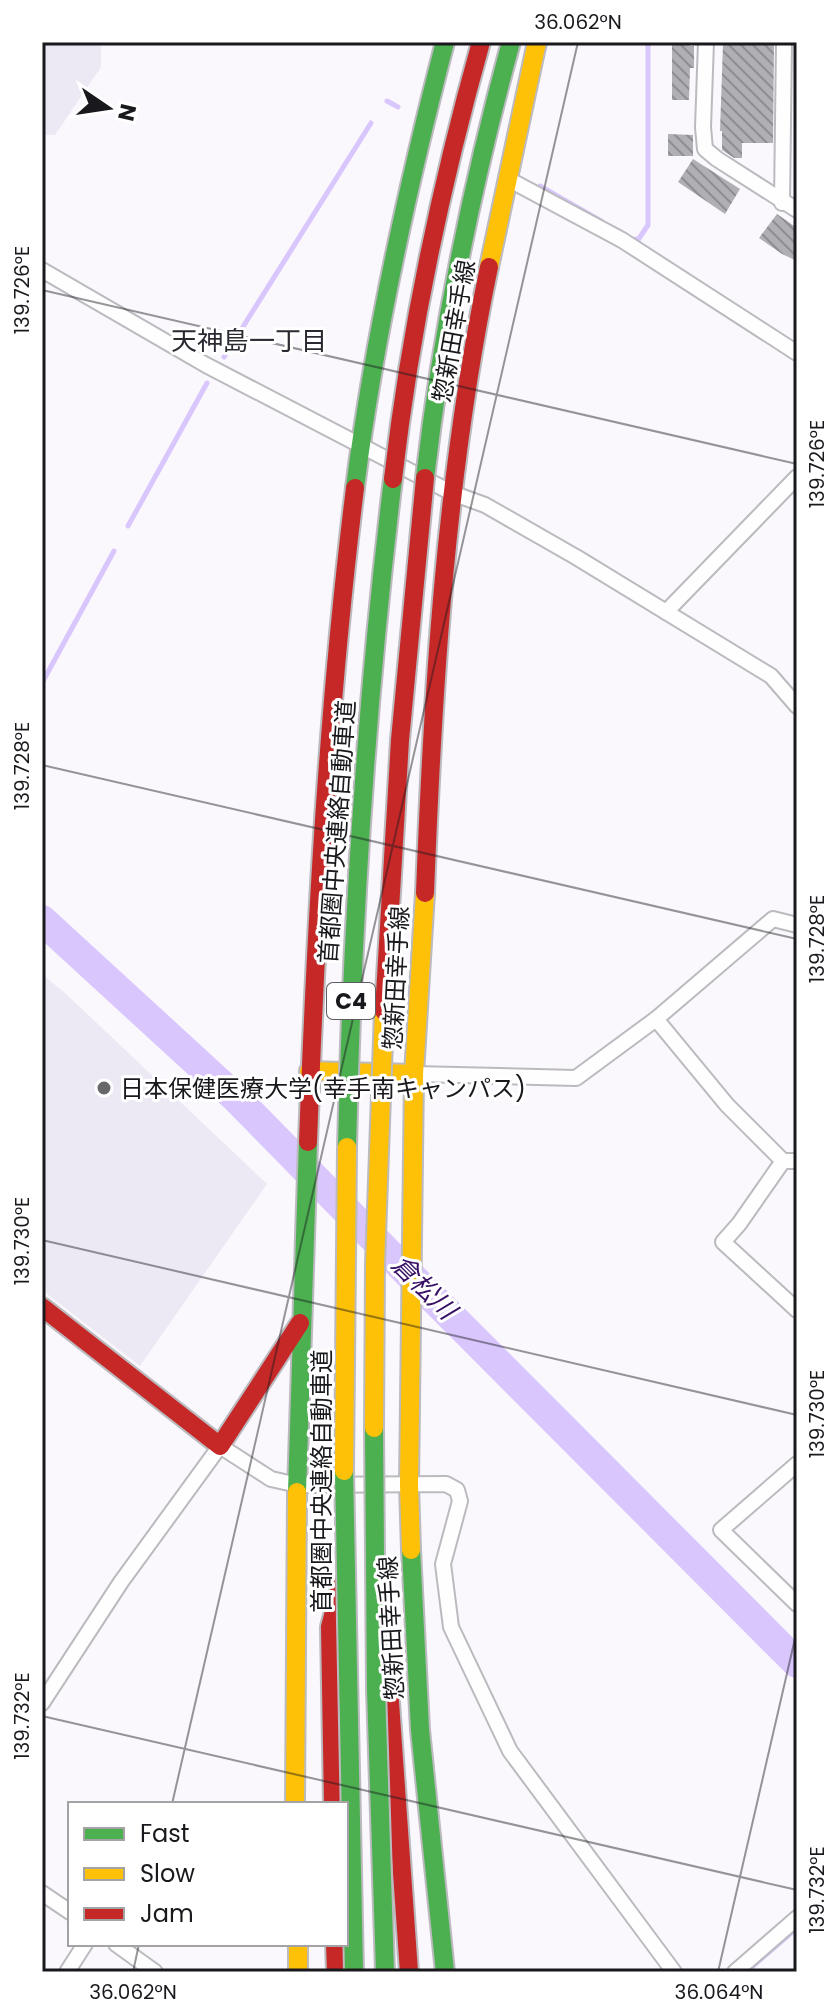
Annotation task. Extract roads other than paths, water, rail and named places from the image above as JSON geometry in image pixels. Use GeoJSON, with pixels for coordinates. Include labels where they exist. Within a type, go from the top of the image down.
{"type":"FeatureCollection","features":[{"type":"Feature","properties":{"kind":"main road"},"geometry":{"type":"LineString","coordinates":[[295,1802],[300,1323],[309,1071],[329,735],[360,445],[383,298],[421,124],[445,42]]}},
{"type":"Feature","properties":{"kind":"main road","name":"首都圏中央連絡自動車道"},"geometry":{"type":"LineString","coordinates":[[354,1972],[344,1570],[347,1147],[351,996],[367,722],[387,521],[406,379],[436,224],[481,42]]}},
{"type":"Feature","properties":{"kind":"main road","name":"C4"},"geometry":{"type":"LineString","coordinates":[[385,1972],[377,1799],[373,1433],[382,1058],[402,701],[414,560],[451,299],[511,42]]}},
{"type":"Feature","properties":{"kind":"main road","name":"惣新田幸手線"},"geometry":{"type":"LineString","coordinates":[[445,1972],[420,1730],[409,1485],[414,1074],[422,966],[431,739],[452,493],[482,301],[537,42]]}},
{"type":"Feature","properties":{"kind":"main road"},"geometry":{"type":"LineString","coordinates":[[309,1071],[414,1074]]}},
{"type":"Feature","properties":{"kind":"main road"},"geometry":{"type":"LineString","coordinates":[[42,1307],[220,1446],[300,1323]]}},
{"type":"Feature","properties":{"kind":"main road"},"geometry":{"type":"LineString","coordinates":[[333,1802],[330,1627],[344,1570]]}},
{"type":"Feature","properties":{"kind":"main road"},"geometry":{"type":"LineString","coordinates":[[374,1606],[388,1674],[409,1972]]}},
{"type":"Feature","properties":{"kind":"main road"},"geometry":{"type":"LineString","coordinates":[[298,1946],[298,1972]]}},
{"type":"Feature","properties":{"kind":"main road"},"geometry":{"type":"LineString","coordinates":[[335,1946],[336,1972]]}},
{"type":"Feature","properties":{"kind":"street"},"geometry":{"type":"LineString","coordinates":[[706,42],[705,149],[782,203],[797,210]]}},
{"type":"Feature","properties":{"kind":"street"},"geometry":{"type":"LineString","coordinates":[[782,203],[784,42]]}},
{"type":"Feature","properties":{"kind":"street"},"geometry":{"type":"LineString","coordinates":[[506,178],[622,240],[797,353]]}},
{"type":"Feature","properties":{"kind":"street"},"geometry":{"type":"LineString","coordinates":[[42,270],[206,365],[452,493],[485,505],[771,676],[797,706]]}},
{"type":"Feature","properties":{"kind":"street"},"geometry":{"type":"LineString","coordinates":[[666,612],[797,477]]}},
{"type":"Feature","properties":{"kind":"street"},"geometry":{"type":"LineString","coordinates":[[414,1074],[576,1078],[656,1019],[773,919],[797,925]]}},
{"type":"Feature","properties":{"kind":"street"},"geometry":{"type":"LineString","coordinates":[[656,1019],[727,1105],[790,1161],[723,1242],[797,1310]]}},
{"type":"Feature","properties":{"kind":"street"},"geometry":{"type":"LineString","coordinates":[[42,1703],[121,1582],[220,1446],[271,1479],[298,1485],[446,1484],[457,1490],[460,1501],[443,1564],[451,1627],[510,1751],[674,1972]]}},
{"type":"Feature","properties":{"kind":"street"},"geometry":{"type":"LineString","coordinates":[[797,1464],[721,1530],[797,1604]]}},
{"type":"Feature","properties":{"kind":"street"},"geometry":{"type":"LineString","coordinates":[[42,1893],[68,1911]]}},
{"type":"Feature","properties":{"kind":"street"},"geometry":{"type":"LineString","coordinates":[[735,1972],[797,1918]]}},
{"type":"Feature","properties":{"kind":"street"},"geometry":{"type":"LineString","coordinates":[[67,1972],[84,1946]]}},
{"type":"Feature","properties":{"kind":"street"},"geometry":{"type":"LineString","coordinates":[[119,1946],[155,1972]]}},
{"type":"Feature","properties":{"kind":"waterway"},"geometry":{"type":"LineString","coordinates":[[636,239],[648,225],[648,42]]}},
{"type":"Feature","properties":{"kind":"waterway"},"geometry":{"type":"LineString","coordinates":[[387,101],[398,107]]}},
{"type":"Feature","properties":{"kind":"waterway"},"geometry":{"type":"LineString","coordinates":[[224,357],[371,123]]}},
{"type":"Feature","properties":{"kind":"waterway"},"geometry":{"type":"LineString","coordinates":[[540,186],[601,221]]}},
{"type":"Feature","properties":{"kind":"waterway"},"geometry":{"type":"LineString","coordinates":[[128,526],[207,383]]}},
{"type":"Feature","properties":{"kind":"waterway"},"geometry":{"type":"LineString","coordinates":[[42,683],[114,551]]}},
{"type":"Feature","properties":{"kind":"waterway","name":"倉松川"},"geometry":{"type":"LineString","coordinates":[[42,920],[236,1098],[797,1663]]}},
{"type":"Feature","properties":{"kind":"waterway"},"geometry":{"type":"LineString","coordinates":[[746,1972],[797,1928]]}},
{"type":"Feature","properties":{"kind":"place","name":"日本保健医療大学(幸手南キャンパス)"},"geometry":{"type":"Point","coordinates":[104,1088]}},
{"type":"Feature","properties":{"kind":"district","name":"天神島一丁目"},"geometry":{"type":"Point","coordinates":[249,341]}}]}
